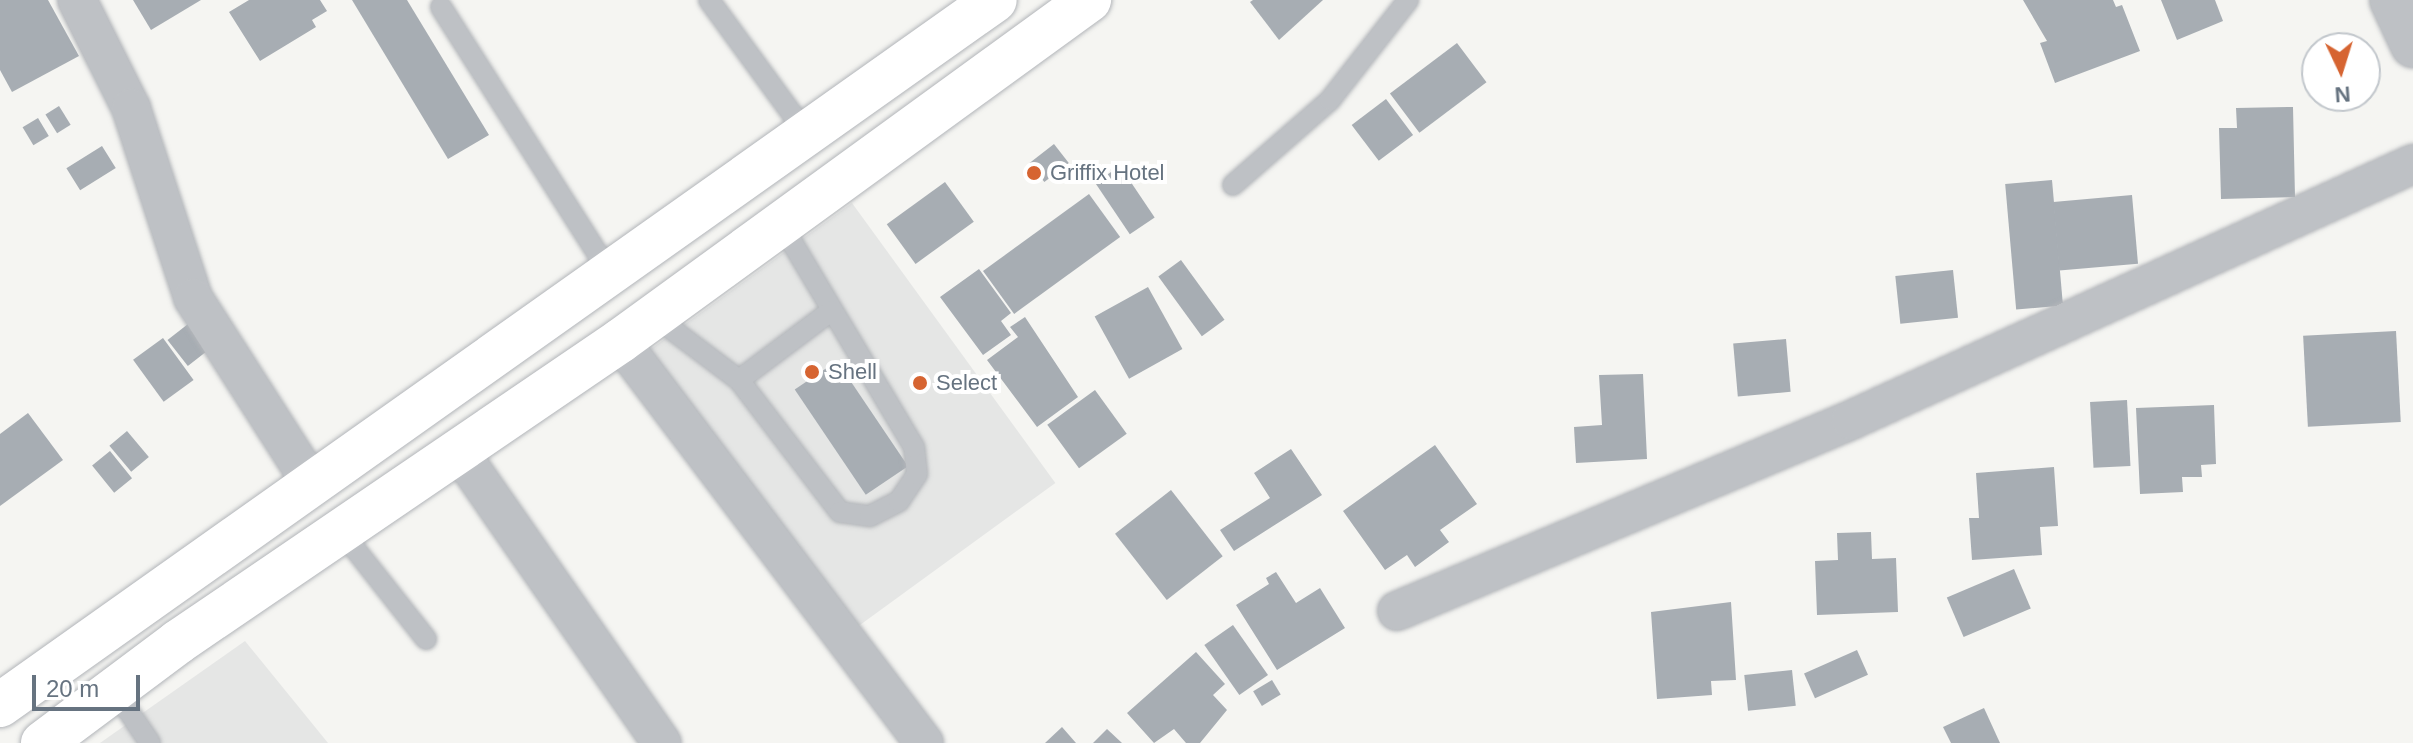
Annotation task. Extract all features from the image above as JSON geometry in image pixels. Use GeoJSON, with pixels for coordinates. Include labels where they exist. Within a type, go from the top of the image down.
{"type":"FeatureCollection","features":[{"type":"Feature","properties":{"kind":"main road"},"geometry":{"type":"LineString","coordinates":[[0,705],[995,0]]}},
{"type":"Feature","properties":{"kind":"main road"},"geometry":{"type":"LineString","coordinates":[[43,743],[340,530],[637,329],[1089,0]]}},
{"type":"Feature","properties":{"kind":"street"},"geometry":{"type":"LineString","coordinates":[[77,0],[131,108],[167,233],[193,298],[312,484]]}},
{"type":"Feature","properties":{"kind":"street"},"geometry":{"type":"LineString","coordinates":[[2392,0],[2413,45]]}},
{"type":"Feature","properties":{"kind":"street"},"geometry":{"type":"LineString","coordinates":[[1397,611],[1851,420],[2413,164]]}},
{"type":"Feature","properties":{"kind":"street"},"geometry":{"type":"LineString","coordinates":[[637,329],[924,743]]}},
{"type":"Feature","properties":{"kind":"street"},"geometry":{"type":"LineString","coordinates":[[458,450],[662,743]]}},
{"type":"Feature","properties":{"kind":"lane"},"geometry":{"type":"LineString","coordinates":[[709,0],[806,133]]}},
{"type":"Feature","properties":{"kind":"lane"},"geometry":{"type":"LineString","coordinates":[[1233,185],[1330,100],[1408,0]]}},
{"type":"Feature","properties":{"kind":"lane"},"geometry":{"type":"LineString","coordinates":[[441,7],[609,272]]}},
{"type":"Feature","properties":{"kind":"lane"},"geometry":{"type":"LineString","coordinates":[[637,329],[739,380],[840,512],[870,516],[899,501],[917,474],[914,447],[781,224]]}},
{"type":"Feature","properties":{"kind":"lane"},"geometry":{"type":"LineString","coordinates":[[739,380],[831,311]]}},
{"type":"Feature","properties":{"kind":"lane"},"geometry":{"type":"LineString","coordinates":[[340,530],[426,639]]}},
{"type":"Feature","properties":{"kind":"lane"},"geometry":{"type":"LineString","coordinates":[[114,690],[150,743]]}},
{"type":"Feature","properties":{"kind":"shaded area"},"geometry":{"type":"Polygon","coordinates":[[[852,203],[1055,483],[846,635],[642,355],[852,203]]]}},
{"type":"Feature","properties":{"kind":"shaded area"},"geometry":{"type":"Polygon","coordinates":[[[245,641],[328,743],[100,743],[245,641]]]}},
{"type":"Feature","properties":{"kind":"building"},"geometry":{"type":"Polygon","coordinates":[[[0,0],[48,0],[79,56],[12,92],[0,70],[0,0]]]}},
{"type":"Feature","properties":{"kind":"building"},"geometry":{"type":"Polygon","coordinates":[[[133,0],[201,0],[151,30],[133,0]]]}},
{"type":"Feature","properties":{"kind":"building"},"geometry":{"type":"Polygon","coordinates":[[[249,0],[320,0],[327,11],[312,20],[316,27],[260,61],[229,12],[249,0]]]}},
{"type":"Feature","properties":{"kind":"building"},"geometry":{"type":"Polygon","coordinates":[[[352,0],[407,0],[489,135],[448,159],[352,0]]]}},
{"type":"Feature","properties":{"kind":"building"},"geometry":{"type":"Polygon","coordinates":[[[1253,0],[1323,0],[1279,40],[1250,2],[1253,0]]]}},
{"type":"Feature","properties":{"kind":"building"},"geometry":{"type":"Polygon","coordinates":[[[2023,0],[2113,0],[2116,7],[2122,5],[2140,51],[2055,83],[2040,43],[2047,41],[2023,0]]]}},
{"type":"Feature","properties":{"kind":"building"},"geometry":{"type":"Polygon","coordinates":[[[2161,0],[2215,0],[2223,21],[2177,40],[2161,0]]]}},
{"type":"Feature","properties":{"kind":"building"},"geometry":{"type":"Polygon","coordinates":[[[1457,43],[1486,82],[1419,133],[1390,94],[1457,43]]]}},
{"type":"Feature","properties":{"kind":"building"},"geometry":{"type":"Polygon","coordinates":[[[1386,99],[1413,135],[1379,161],[1352,125],[1386,99]]]}},
{"type":"Feature","properties":{"kind":"building"},"geometry":{"type":"Polygon","coordinates":[[[59,106],[71,125],[57,133],[45,114],[59,106]]]}},
{"type":"Feature","properties":{"kind":"building"},"geometry":{"type":"Polygon","coordinates":[[[2293,107],[2295,197],[2221,199],[2219,128],[2237,128],[2236,108],[2293,107]]]}},
{"type":"Feature","properties":{"kind":"building"},"geometry":{"type":"Polygon","coordinates":[[[38,118],[49,136],[33,145],[23,127],[38,118]]]}},
{"type":"Feature","properties":{"kind":"building"},"geometry":{"type":"Polygon","coordinates":[[[1054,144],[1069,163],[1044,182],[1030,163],[1054,144]]]}},
{"type":"Feature","properties":{"kind":"building"},"geometry":{"type":"Polygon","coordinates":[[[102,146],[116,168],[80,190],[66,168],[102,146]]]}},
{"type":"Feature","properties":{"kind":"building"},"geometry":{"type":"Polygon","coordinates":[[[1120,166],[1155,217],[1130,234],[1095,183],[1120,166]]]}},
{"type":"Feature","properties":{"kind":"building"},"geometry":{"type":"Polygon","coordinates":[[[2052,180],[2063,306],[2016,310],[2005,184],[2052,180]]]}},
{"type":"Feature","properties":{"kind":"building"},"geometry":{"type":"Polygon","coordinates":[[[945,182],[974,222],[916,264],[887,224],[945,182]]]}},
{"type":"Feature","properties":{"kind":"building"},"geometry":{"type":"Polygon","coordinates":[[[1089,194],[1120,237],[1014,314],[983,271],[1089,194]]]}},
{"type":"Feature","properties":{"kind":"building"},"geometry":{"type":"Polygon","coordinates":[[[2132,195],[2138,264],[2059,271],[2053,202],[2132,195]]]}},
{"type":"Feature","properties":{"kind":"building"},"geometry":{"type":"Polygon","coordinates":[[[1181,260],[1224,320],[1202,336],[1158,276],[1181,260]]]}},
{"type":"Feature","properties":{"kind":"building"},"geometry":{"type":"Polygon","coordinates":[[[979,269],[1011,313],[1001,321],[1011,335],[983,355],[940,297],[979,269]]]}},
{"type":"Feature","properties":{"kind":"building"},"geometry":{"type":"Polygon","coordinates":[[[1953,270],[1958,318],[1900,324],[1895,276],[1953,270]]]}},
{"type":"Feature","properties":{"kind":"building"},"geometry":{"type":"Polygon","coordinates":[[[1148,287],[1182,349],[1129,379],[1095,317],[1148,287]]]}},
{"type":"Feature","properties":{"kind":"building"},"geometry":{"type":"Polygon","coordinates":[[[1025,317],[1078,397],[1037,427],[987,360],[1018,337],[1010,327],[1025,317]]]}},
{"type":"Feature","properties":{"kind":"building"},"geometry":{"type":"Polygon","coordinates":[[[188,324],[208,350],[188,366],[168,340],[188,324]]]}},
{"type":"Feature","properties":{"kind":"building"},"geometry":{"type":"Polygon","coordinates":[[[2396,331],[2401,422],[2308,427],[2303,336],[2396,331]]]}},
{"type":"Feature","properties":{"kind":"building"},"geometry":{"type":"Polygon","coordinates":[[[163,338],[194,380],[164,402],[133,360],[163,338]]]}},
{"type":"Feature","properties":{"kind":"building"},"geometry":{"type":"Polygon","coordinates":[[[1786,339],[1791,392],[1738,396],[1733,344],[1786,339]]]}},
{"type":"Feature","properties":{"kind":"building"},"geometry":{"type":"Polygon","coordinates":[[[837,361],[908,466],[866,495],[795,390],[837,361]]]}},
{"type":"Feature","properties":{"kind":"building"},"geometry":{"type":"Polygon","coordinates":[[[1643,374],[1647,459],[1576,463],[1574,427],[1602,425],[1599,375],[1643,374]]]}},
{"type":"Feature","properties":{"kind":"building"},"geometry":{"type":"Polygon","coordinates":[[[1095,390],[1127,434],[1079,468],[1047,425],[1095,390]]]}},
{"type":"Feature","properties":{"kind":"building"},"geometry":{"type":"Polygon","coordinates":[[[2127,400],[2130,466],[2094,468],[2090,402],[2127,400]]]}},
{"type":"Feature","properties":{"kind":"building"},"geometry":{"type":"Polygon","coordinates":[[[2214,405],[2216,464],[2201,465],[2202,477],[2182,477],[2183,492],[2140,494],[2136,408],[2214,405]]]}},
{"type":"Feature","properties":{"kind":"building"},"geometry":{"type":"Polygon","coordinates":[[[28,413],[63,460],[0,506],[0,434],[28,413]]]}},
{"type":"Feature","properties":{"kind":"building"},"geometry":{"type":"Polygon","coordinates":[[[127,431],[149,457],[131,472],[109,446],[127,431]]]}},
{"type":"Feature","properties":{"kind":"building"},"geometry":{"type":"Polygon","coordinates":[[[1435,445],[1477,504],[1440,530],[1449,542],[1415,567],[1407,555],[1385,570],[1343,511],[1435,445]]]}},
{"type":"Feature","properties":{"kind":"building"},"geometry":{"type":"Polygon","coordinates":[[[1291,449],[1322,495],[1234,551],[1220,530],[1270,498],[1254,473],[1291,449]]]}},
{"type":"Feature","properties":{"kind":"building"},"geometry":{"type":"Polygon","coordinates":[[[110,451],[132,478],[114,493],[92,465],[110,451]]]}},
{"type":"Feature","properties":{"kind":"building"},"geometry":{"type":"Polygon","coordinates":[[[2054,467],[2058,526],[2040,527],[2042,555],[1972,560],[1969,518],[1979,518],[1976,473],[2054,467]]]}},
{"type":"Feature","properties":{"kind":"building"},"geometry":{"type":"Polygon","coordinates":[[[1171,490],[1223,556],[1167,600],[1115,534],[1171,490]]]}},
{"type":"Feature","properties":{"kind":"building"},"geometry":{"type":"Polygon","coordinates":[[[1871,532],[1872,559],[1896,558],[1898,612],[1817,615],[1815,561],[1838,560],[1837,533],[1871,532]]]}},
{"type":"Feature","properties":{"kind":"building"},"geometry":{"type":"Polygon","coordinates":[[[2014,569],[2031,609],[1964,637],[1947,598],[2014,569]]]}},
{"type":"Feature","properties":{"kind":"building"},"geometry":{"type":"Polygon","coordinates":[[[1276,572],[1296,603],[1320,588],[1345,628],[1277,670],[1236,605],[1269,584],[1266,578],[1276,572]]]}},
{"type":"Feature","properties":{"kind":"building"},"geometry":{"type":"Polygon","coordinates":[[[1731,602],[1736,680],[1711,681],[1712,695],[1657,699],[1651,612],[1731,602]]]}},
{"type":"Feature","properties":{"kind":"building"},"geometry":{"type":"Polygon","coordinates":[[[1233,625],[1268,675],[1239,695],[1204,645],[1233,625]]]}},
{"type":"Feature","properties":{"kind":"building"},"geometry":{"type":"Polygon","coordinates":[[[1857,650],[1868,675],[1815,698],[1804,674],[1857,650]]]}},
{"type":"Feature","properties":{"kind":"building"},"geometry":{"type":"Polygon","coordinates":[[[1196,652],[1225,684],[1213,695],[1227,710],[1200,743],[1186,743],[1174,729],[1154,743],[1127,713],[1196,652]]]}},
{"type":"Feature","properties":{"kind":"building"},"geometry":{"type":"Polygon","coordinates":[[[1792,670],[1796,706],[1748,711],[1744,675],[1792,670]]]}},
{"type":"Feature","properties":{"kind":"building"},"geometry":{"type":"Polygon","coordinates":[[[1272,680],[1281,695],[1262,706],[1253,691],[1272,680]]]}},
{"type":"Feature","properties":{"kind":"building"},"geometry":{"type":"Polygon","coordinates":[[[1984,708],[2000,743],[1951,743],[1943,727],[1984,708]]]}},
{"type":"Feature","properties":{"kind":"building"},"geometry":{"type":"Polygon","coordinates":[[[1062,727],[1076,743],[1045,743],[1062,727]]]}},
{"type":"Feature","properties":{"kind":"building"},"geometry":{"type":"Polygon","coordinates":[[[1107,729],[1122,743],[1093,743],[1107,729]]]}},
{"type":"Feature","properties":{"kind":"place","name":"Griffix Hotel"},"geometry":{"type":"Point","coordinates":[1034,173]}},
{"type":"Feature","properties":{"kind":"place","name":"Shell"},"geometry":{"type":"Point","coordinates":[812,372]}},
{"type":"Feature","properties":{"kind":"place","name":"Select"},"geometry":{"type":"Point","coordinates":[920,383]}}]}
